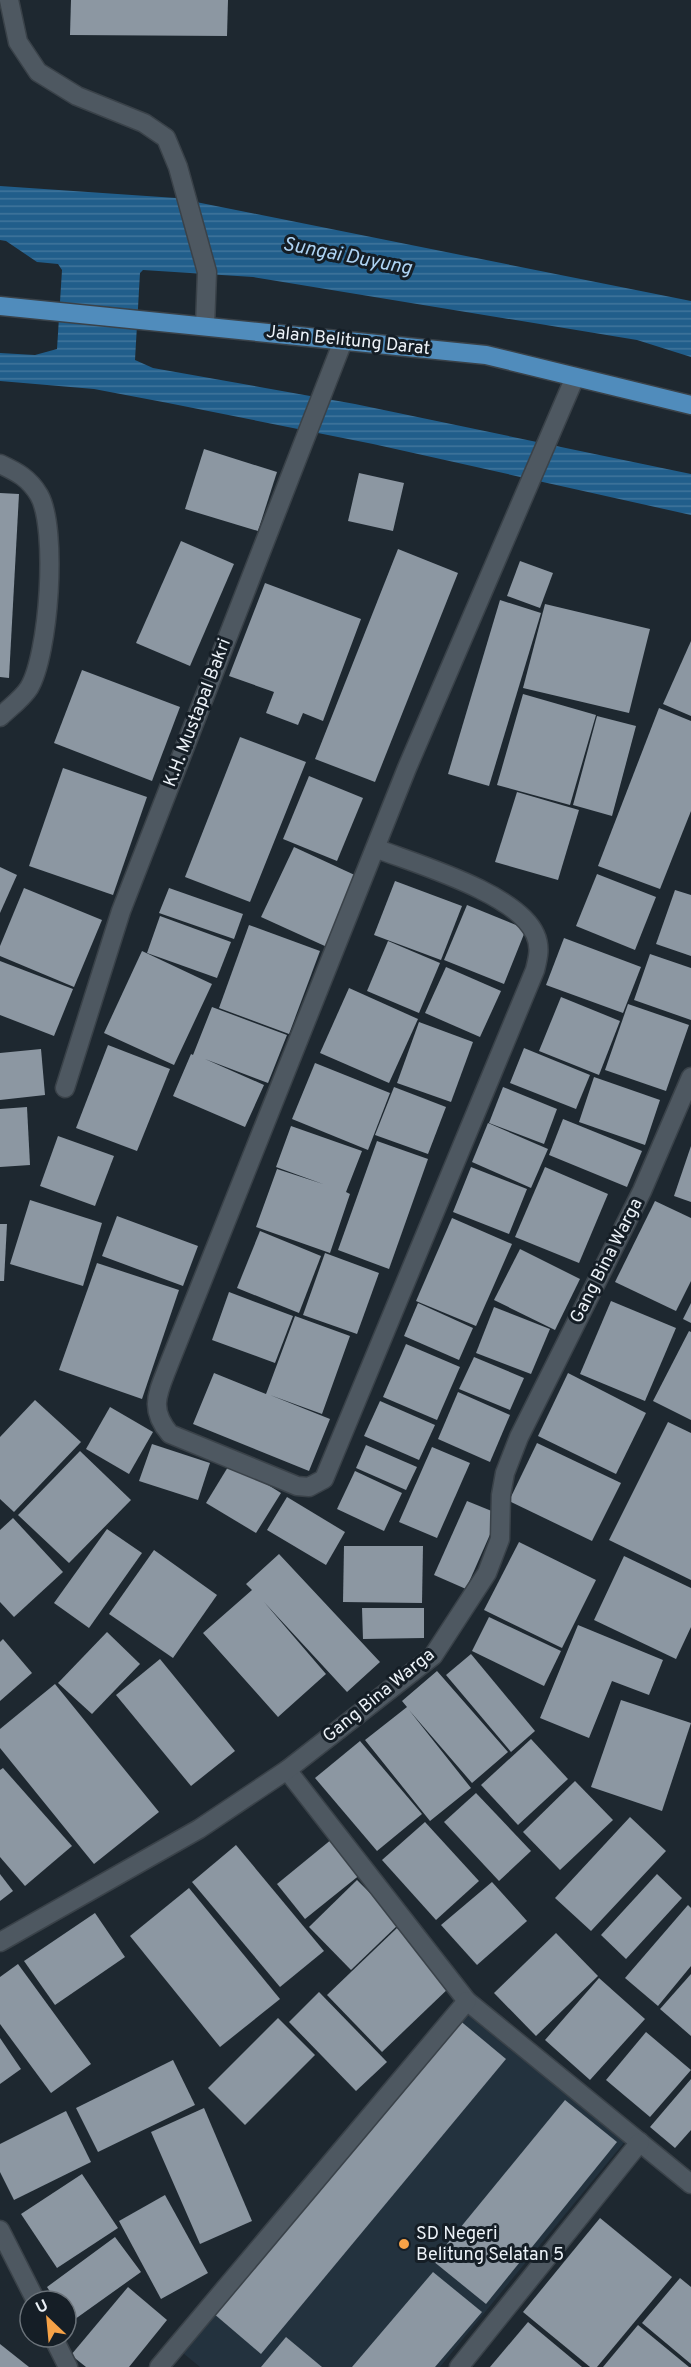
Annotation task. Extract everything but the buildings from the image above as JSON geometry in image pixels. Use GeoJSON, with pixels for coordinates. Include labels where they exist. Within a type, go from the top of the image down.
{"type":"FeatureCollection","features":[{"type":"Feature","properties":{"kind":"main road","name":"Jalan Belitung Darat"},"geometry":{"type":"LineString","coordinates":[[0,306],[486,355],[691,405]]}},
{"type":"Feature","properties":{"kind":"street"},"geometry":{"type":"LineString","coordinates":[[9,0],[18,42],[38,72],[77,96],[144,123],[166,138],[178,167],[207,272],[205,326]]}},
{"type":"Feature","properties":{"kind":"street","name":"K.H. Mustapal Bakri"},"geometry":{"type":"LineString","coordinates":[[65,1088],[121,911],[343,341]]}},
{"type":"Feature","properties":{"kind":"street"},"geometry":{"type":"LineString","coordinates":[[375,848],[486,891],[528,922],[536,935],[539,952],[535,970],[324,1479],[309,1487],[297,1486],[170,1434],[159,1420],[156,1399],[375,848],[407,768],[575,377]]}},
{"type":"Feature","properties":{"kind":"street"},"geometry":{"type":"LineString","coordinates":[[0,465],[23,475],[39,495],[46,517],[49,564],[47,611],[39,664],[29,689],[0,717]]}},
{"type":"Feature","properties":{"kind":"street","name":"Gang Bina Warga"},"geometry":{"type":"LineString","coordinates":[[0,1942],[199,1829],[287,1770],[433,1656],[487,1573],[500,1539],[503,1484],[519,1437],[642,1191],[691,1077]]}},
{"type":"Feature","properties":{"kind":"street"},"geometry":{"type":"LineString","coordinates":[[287,1770],[467,2001],[691,2184]]}},
{"type":"Feature","properties":{"kind":"street"},"geometry":{"type":"LineString","coordinates":[[159,2367],[467,2001]]}},
{"type":"Feature","properties":{"kind":"street"},"geometry":{"type":"LineString","coordinates":[[459,2367],[640,2142]]}},
{"type":"Feature","properties":{"kind":"street"},"geometry":{"type":"LineString","coordinates":[[0,2230],[30,2289]]}},
{"type":"Feature","properties":{"kind":"street"},"geometry":{"type":"LineString","coordinates":[[59,2349],[68,2367]]}},
{"type":"Feature","properties":{"kind":"shaded area","name":"SD Negeri Belitung Selatan 5"},"geometry":{"type":"Polygon","coordinates":[[[461,2010],[627,2139],[440,2367],[200,2367],[178,2349],[461,2010]]]}},
{"type":"Feature","properties":{"kind":"water","name":"Sungai Duyung"},"geometry":{"type":"Polygon","coordinates":[[[0,186],[176,198],[691,301],[691,357],[637,340],[253,277],[143,270],[140,273],[135,360],[153,368],[355,404],[691,474],[691,515],[373,444],[168,403],[94,389],[0,381],[0,353],[35,355],[57,349],[62,270],[58,264],[37,262],[6,241],[0,240],[0,186]]]}},
{"type":"Feature","properties":{"kind":"place","name":"SD Negeri Belitung Selatan 5"},"geometry":{"type":"Point","coordinates":[404,2244]}}]}
